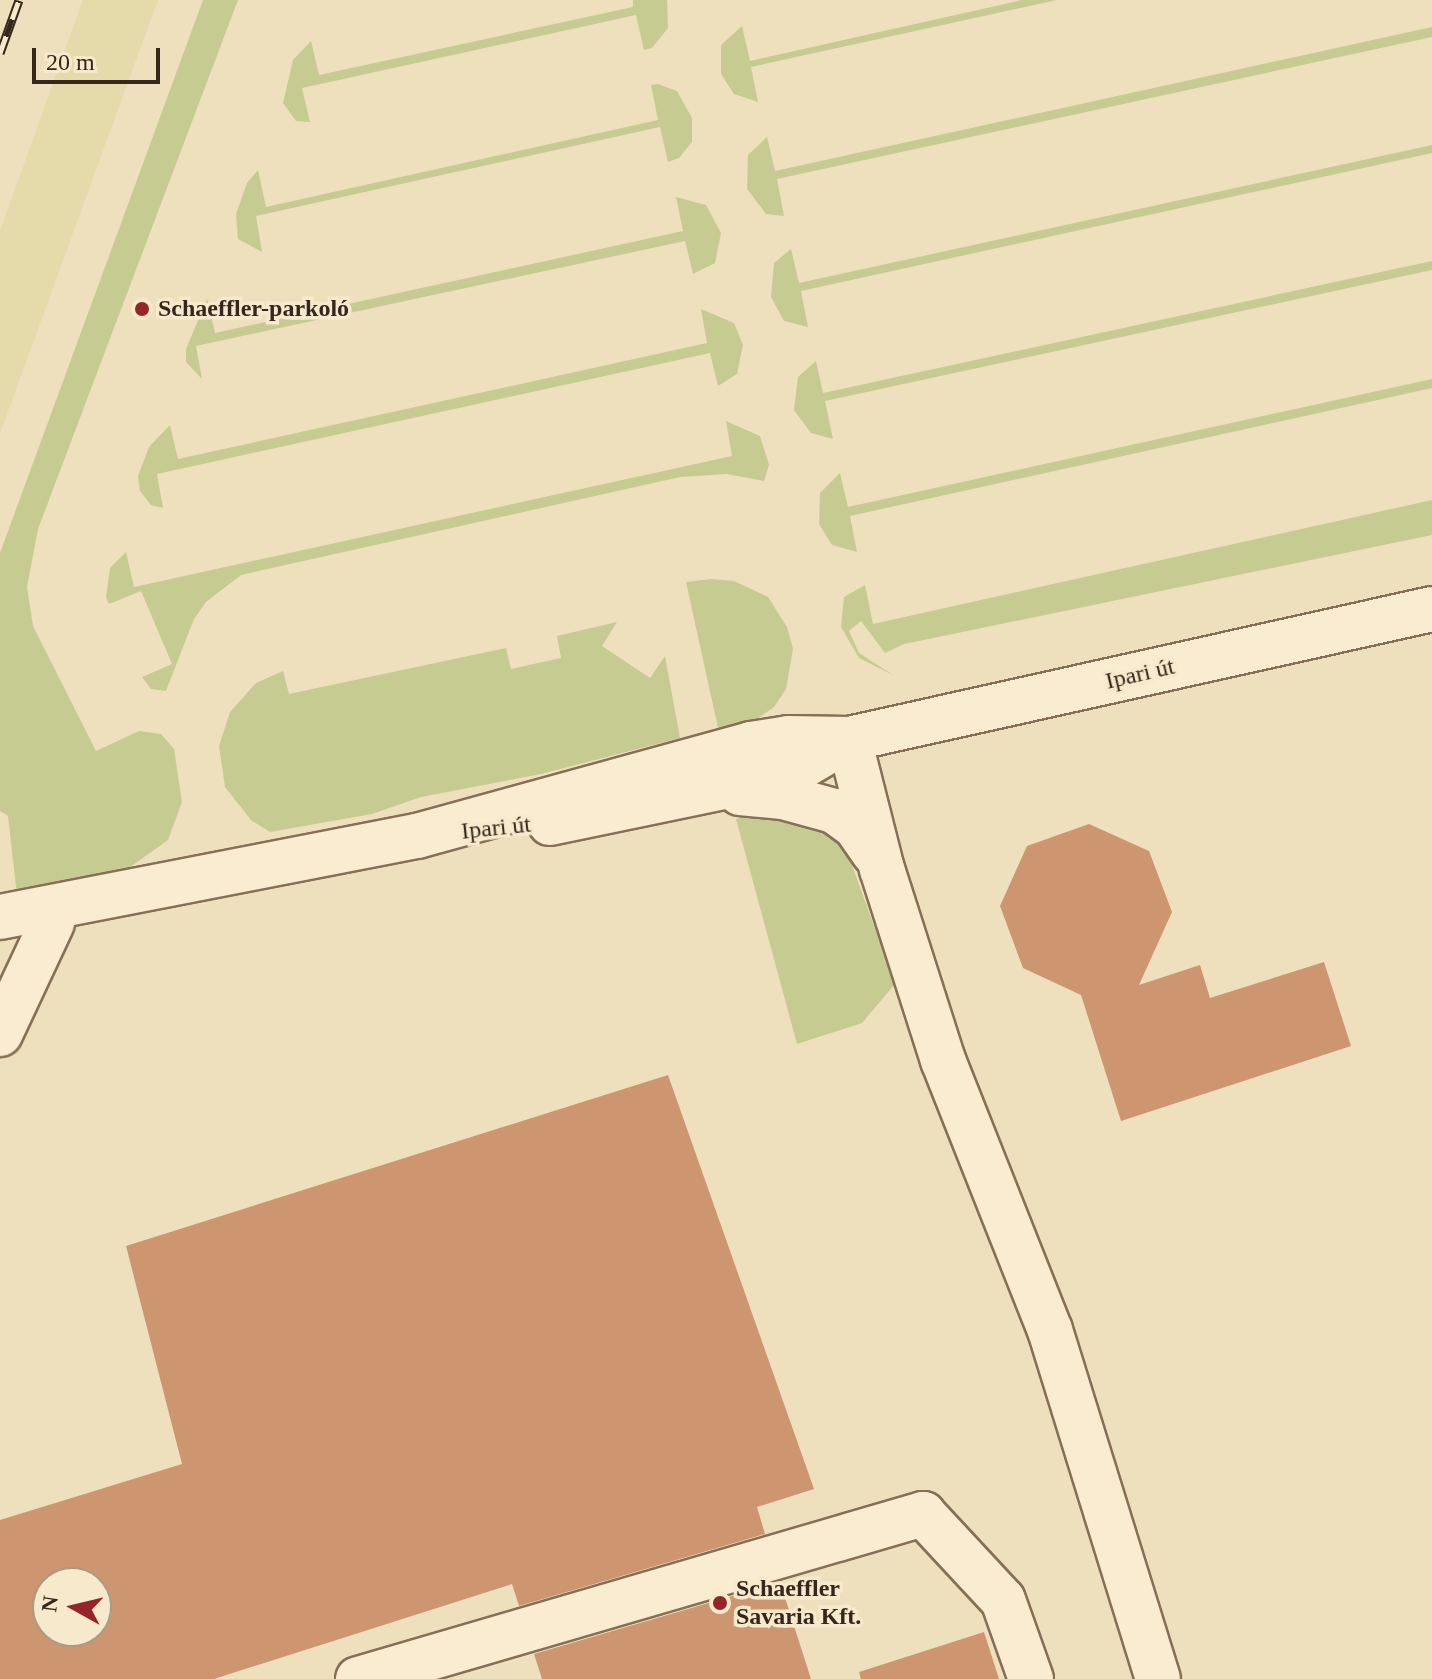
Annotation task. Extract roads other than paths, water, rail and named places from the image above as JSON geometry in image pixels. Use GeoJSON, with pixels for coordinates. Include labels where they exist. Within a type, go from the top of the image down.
{"type":"FeatureCollection","features":[{"type":"Feature","properties":{"kind":"street","name":"Ipari út"},"geometry":{"type":"LineString","coordinates":[[0,917],[222,877],[417,836],[751,744],[788,738],[849,739],[1432,609]]}},
{"type":"Feature","properties":{"kind":"street","name":"Ipari út"},"geometry":{"type":"LineString","coordinates":[[417,836],[541,824],[714,791],[798,769],[849,739]]}},
{"type":"Feature","properties":{"kind":"street"},"geometry":{"type":"LineString","coordinates":[[849,739],[882,869],[943,1060],[1050,1330],[1158,1679]]}},
{"type":"Feature","properties":{"kind":"street"},"geometry":{"type":"LineString","coordinates":[[714,791],[783,797],[834,811],[868,840],[882,869]]}},
{"type":"Feature","properties":{"kind":"street","name":"Ipari út"},"geometry":{"type":"LineString","coordinates":[[0,937],[222,877]]}},
{"type":"Feature","properties":{"kind":"street"},"geometry":{"type":"LineString","coordinates":[[0,1034],[52,923]]}},
{"type":"Feature","properties":{"kind":"street"},"geometry":{"type":"LineString","coordinates":[[358,1679],[923,1514],[1003,1600],[1031,1679]]}},
{"type":"Feature","properties":{"kind":"railway"},"geometry":{"type":"LineString","coordinates":[[0,53],[19,0]]}},
{"type":"Feature","properties":{"kind":"place","name":"Schaeffler-parkoló"},"geometry":{"type":"Point","coordinates":[142,309]}},
{"type":"Feature","properties":{"kind":"place","name":"Schaeffler Savaria Kft."},"geometry":{"type":"Point","coordinates":[720,1603]}}]}
